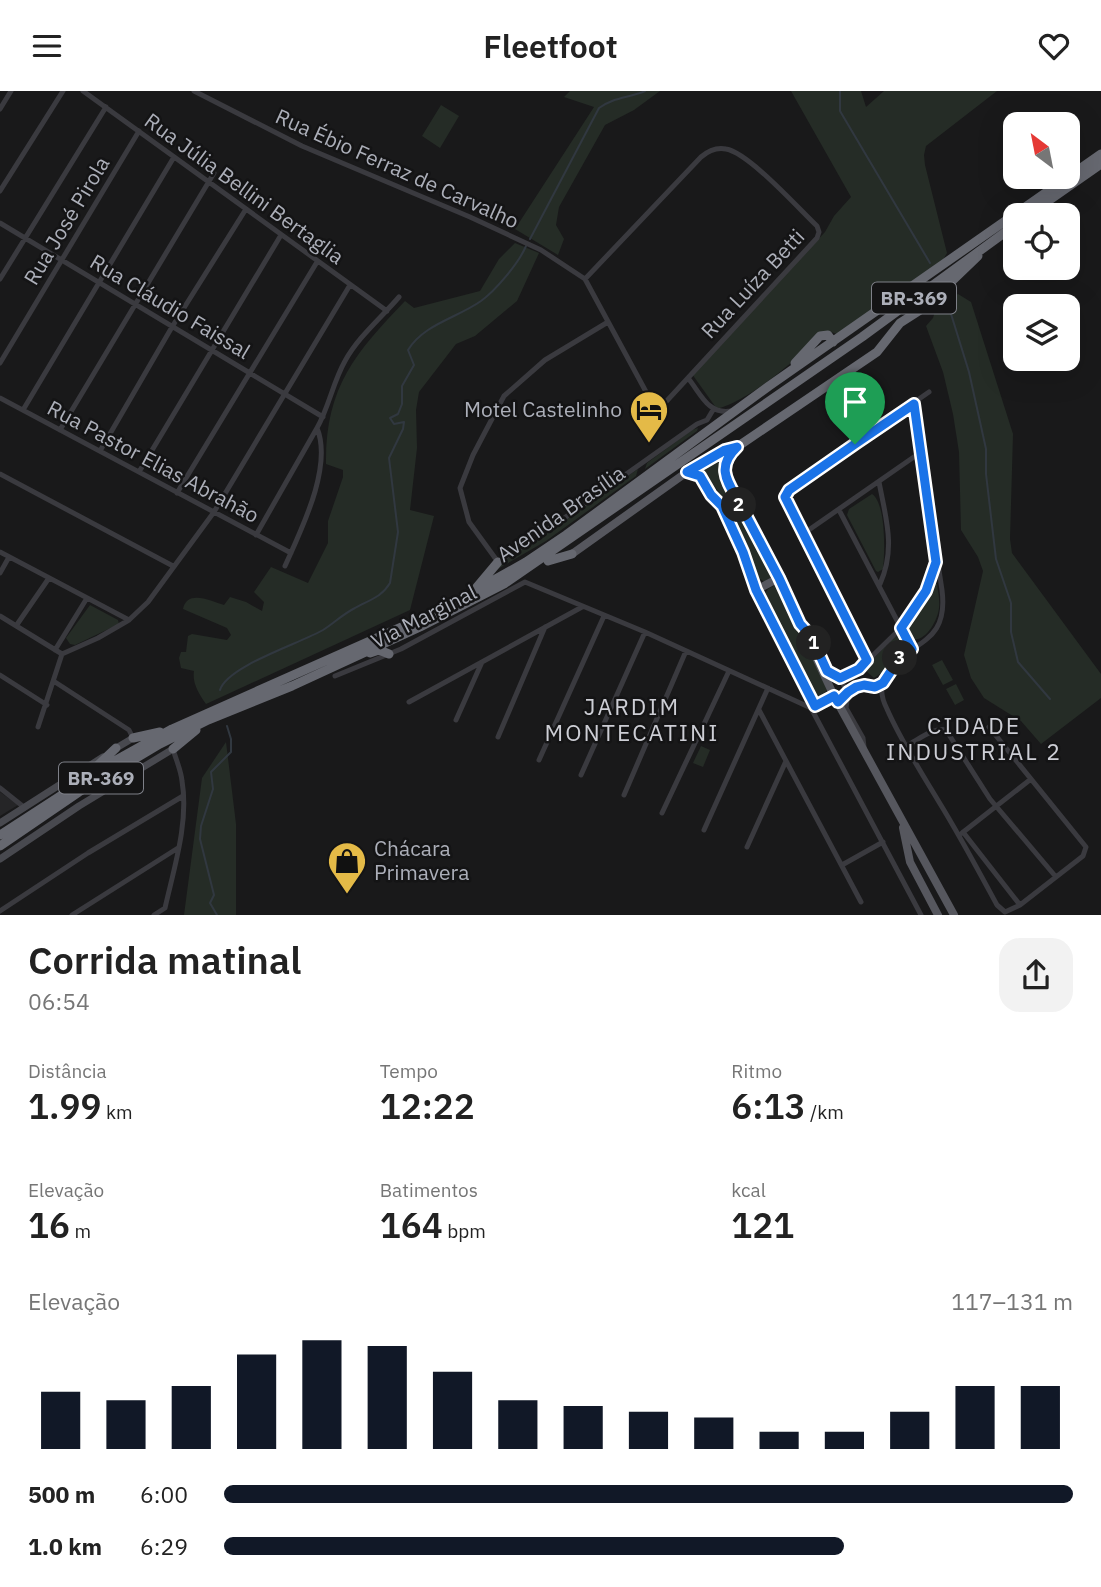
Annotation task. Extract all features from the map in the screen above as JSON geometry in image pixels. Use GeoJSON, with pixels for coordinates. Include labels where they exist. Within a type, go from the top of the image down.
{"type":"FeatureCollection","features":[{"type":"Feature","properties":{"kind":"highway","name":"BR-369"},"geometry":{"type":"LineString","coordinates":[[833,341],[1101,155]]}},
{"type":"Feature","properties":{"kind":"highway"},"geometry":{"type":"LineString","coordinates":[[1045,203],[1101,164]]}},
{"type":"Feature","properties":{"kind":"highway","name":"Avenida Brasília"},"geometry":{"type":"LineString","coordinates":[[0,846],[116,769],[160,744],[208,720],[292,686],[420,627],[504,584],[813,371],[1003,233]]}},
{"type":"Feature","properties":{"kind":"highway"},"geometry":{"type":"LineString","coordinates":[[737,447],[877,352],[900,323],[930,302],[999,236]]}},
{"type":"Feature","properties":{"kind":"highway","name":"Avenida Brasília"},"geometry":{"type":"LineString","coordinates":[[0,835],[111,763],[172,729],[394,631],[474,592],[566,535],[769,386],[793,366],[820,336],[828,335],[833,341]]}},
{"type":"Feature","properties":{"kind":"highway"},"geometry":{"type":"LineString","coordinates":[[813,371],[829,352],[833,341]]}},
{"type":"Feature","properties":{"kind":"highway"},"geometry":{"type":"LineString","coordinates":[[530,568],[572,554]]}},
{"type":"Feature","properties":{"kind":"highway"},"geometry":{"type":"LineString","coordinates":[[474,592],[498,562]]}},
{"type":"Feature","properties":{"kind":"highway"},"geometry":{"type":"LineString","coordinates":[[401,649],[405,638],[420,627]]}},
{"type":"Feature","properties":{"kind":"highway"},"geometry":{"type":"LineString","coordinates":[[351,658],[379,650],[389,654]]}},
{"type":"Feature","properties":{"kind":"highway"},"geometry":{"type":"LineString","coordinates":[[173,749],[208,720]]}},
{"type":"Feature","properties":{"kind":"highway"},"geometry":{"type":"LineString","coordinates":[[133,738],[172,729]]}},
{"type":"Feature","properties":{"kind":"highway"},"geometry":{"type":"LineString","coordinates":[[75,786],[116,748]]}},
{"type":"Feature","properties":{"kind":"main road"},"geometry":{"type":"LineString","coordinates":[[572,554],[687,472],[725,450],[737,447]]}},
{"type":"Feature","properties":{"kind":"main road"},"geometry":{"type":"LineString","coordinates":[[737,447],[729,456],[724,469],[727,479],[779,578],[836,699],[954,915]]}},
{"type":"Feature","properties":{"kind":"main road"},"geometry":{"type":"LineString","coordinates":[[687,472],[700,476],[711,495],[722,506],[740,504]]}},
{"type":"Feature","properties":{"kind":"main road"},"geometry":{"type":"LineString","coordinates":[[756,590],[779,578]]}},
{"type":"Feature","properties":{"kind":"main road"},"geometry":{"type":"LineString","coordinates":[[901,818],[910,862],[938,915]]}},
{"type":"Feature","properties":{"kind":"street"},"geometry":{"type":"LineString","coordinates":[[0,109],[11,91]]}},
{"type":"Feature","properties":{"kind":"street"},"geometry":{"type":"LineString","coordinates":[[0,191],[63,91]]}},
{"type":"Feature","properties":{"kind":"street","name":"Rua Júlia Bellini Bertaglia"},"geometry":{"type":"LineString","coordinates":[[83,91],[387,311]]}},
{"type":"Feature","properties":{"kind":"street","name":"Rua Ébio Ferraz de Carvalho"},"geometry":{"type":"LineString","coordinates":[[194,91],[302,146],[541,250],[584,279]]}},
{"type":"Feature","properties":{"kind":"street"},"geometry":{"type":"LineString","coordinates":[[0,279],[106,107]]}},
{"type":"Feature","properties":{"kind":"street","name":"Rua José Pirola"},"geometry":{"type":"LineString","coordinates":[[0,363],[139,131]]}},
{"type":"Feature","properties":{"kind":"street","name":"Rua Luíza Betti"},"geometry":{"type":"LineString","coordinates":[[584,279],[701,157],[715,149],[723,148],[740,155],[817,226],[817,239],[688,378]]}},
{"type":"Feature","properties":{"kind":"street"},"geometry":{"type":"LineString","coordinates":[[23,410],[174,157]]}},
{"type":"Feature","properties":{"kind":"street"},"geometry":{"type":"LineString","coordinates":[[60,430],[214,173]]}},
{"type":"Feature","properties":{"kind":"street"},"geometry":{"type":"LineString","coordinates":[[100,451],[246,209]]}},
{"type":"Feature","properties":{"kind":"street","name":"Rua Cláudio Faissal"},"geometry":{"type":"LineString","coordinates":[[0,223],[323,417]]}},
{"type":"Feature","properties":{"kind":"street"},"geometry":{"type":"LineString","coordinates":[[139,472],[281,235]]}},
{"type":"Feature","properties":{"kind":"street"},"geometry":{"type":"LineString","coordinates":[[177,493],[317,262]]}},
{"type":"Feature","properties":{"kind":"street"},"geometry":{"type":"LineString","coordinates":[[584,279],[655,405],[663,405],[688,378],[713,410],[722,413],[736,410]]}},
{"type":"Feature","properties":{"kind":"street"},"geometry":{"type":"LineString","coordinates":[[62,654],[129,620],[148,602],[214,512],[350,285]]}},
{"type":"Feature","properties":{"kind":"street"},"geometry":{"type":"LineString","coordinates":[[256,535],[323,417],[345,360],[399,297]]}},
{"type":"Feature","properties":{"kind":"street"},"geometry":{"type":"LineString","coordinates":[[608,322],[545,360],[504,397],[473,455],[460,488],[469,522],[498,562],[707,419],[713,410]]}},
{"type":"Feature","properties":{"kind":"street"},"geometry":{"type":"LineString","coordinates":[[867,660],[786,502],[787,492],[929,393]]}},
{"type":"Feature","properties":{"kind":"street","name":"Rua Pastor Elias Abrahão"},"geometry":{"type":"LineString","coordinates":[[0,398],[291,553]]}},
{"type":"Feature","properties":{"kind":"street"},"geometry":{"type":"LineString","coordinates":[[914,404],[943,606],[939,626],[931,638],[899,659],[883,683],[882,694],[885,706],[906,746],[961,834],[1001,910],[1010,911],[1083,856],[1086,847],[989,727]]}},
{"type":"Feature","properties":{"kind":"street"},"geometry":{"type":"LineString","coordinates":[[696,424],[711,428]]}},
{"type":"Feature","properties":{"kind":"street"},"geometry":{"type":"LineString","coordinates":[[285,566],[311,504],[317,479],[322,450],[317,428]]}},
{"type":"Feature","properties":{"kind":"street"},"geometry":{"type":"LineString","coordinates":[[803,534],[921,452]]}},
{"type":"Feature","properties":{"kind":"street"},"geometry":{"type":"LineString","coordinates":[[639,482],[643,462]]}},
{"type":"Feature","properties":{"kind":"street"},"geometry":{"type":"LineString","coordinates":[[0,474],[173,566]]}},
{"type":"Feature","properties":{"kind":"street"},"geometry":{"type":"LineString","coordinates":[[879,482],[890,549],[880,584]]}},
{"type":"Feature","properties":{"kind":"street"},"geometry":{"type":"LineString","coordinates":[[722,506],[743,552],[756,590],[813,707],[921,915]]}},
{"type":"Feature","properties":{"kind":"street"},"geometry":{"type":"LineString","coordinates":[[839,510],[912,649]]}},
{"type":"Feature","properties":{"kind":"street"},"geometry":{"type":"LineString","coordinates":[[0,552],[129,620]]}},
{"type":"Feature","properties":{"kind":"street"},"geometry":{"type":"LineString","coordinates":[[0,573],[9,557]]}},
{"type":"Feature","properties":{"kind":"street"},"geometry":{"type":"LineString","coordinates":[[827,680],[840,678],[859,669],[901,628],[918,605],[936,562]]}},
{"type":"Feature","properties":{"kind":"street"},"geometry":{"type":"LineString","coordinates":[[16,626],[49,578]]}},
{"type":"Feature","properties":{"kind":"street"},"geometry":{"type":"LineString","coordinates":[[930,580],[940,582]]}},
{"type":"Feature","properties":{"kind":"street","name":"Via Marginal"},"geometry":{"type":"LineString","coordinates":[[335,676],[401,649],[525,582],[582,607]]}},
{"type":"Feature","properties":{"kind":"street"},"geometry":{"type":"LineString","coordinates":[[55,650],[87,598]]}},
{"type":"Feature","properties":{"kind":"street"},"geometry":{"type":"LineString","coordinates":[[409,702],[582,607],[813,707],[836,699],[862,680]]}},
{"type":"Feature","properties":{"kind":"street"},"geometry":{"type":"LineString","coordinates":[[0,616],[62,654]]}},
{"type":"Feature","properties":{"kind":"street"},"geometry":{"type":"LineString","coordinates":[[539,760],[604,616]]}},
{"type":"Feature","properties":{"kind":"street"},"geometry":{"type":"LineString","coordinates":[[800,624],[811,636],[827,671],[840,678],[848,692],[846,708],[863,738],[863,750]]}},
{"type":"Feature","properties":{"kind":"street"},"geometry":{"type":"LineString","coordinates":[[498,737],[545,627]]}},
{"type":"Feature","properties":{"kind":"street"},"geometry":{"type":"LineString","coordinates":[[581,775],[645,632]]}},
{"type":"Feature","properties":{"kind":"street"},"geometry":{"type":"LineString","coordinates":[[624,795],[687,651]]}},
{"type":"Feature","properties":{"kind":"street"},"geometry":{"type":"LineString","coordinates":[[38,727],[62,654]]}},
{"type":"Feature","properties":{"kind":"street"},"geometry":{"type":"LineString","coordinates":[[456,720],[483,661]]}},
{"type":"Feature","properties":{"kind":"street"},"geometry":{"type":"LineString","coordinates":[[859,669],[862,680],[875,687],[883,683]]}},
{"type":"Feature","properties":{"kind":"street"},"geometry":{"type":"LineString","coordinates":[[662,813],[729,671]]}},
{"type":"Feature","properties":{"kind":"street"},"geometry":{"type":"LineString","coordinates":[[0,675],[47,705]]}},
{"type":"Feature","properties":{"kind":"street"},"geometry":{"type":"LineString","coordinates":[[0,823],[133,738],[129,730],[55,682]]}},
{"type":"Feature","properties":{"kind":"street"},"geometry":{"type":"LineString","coordinates":[[704,829],[768,688]]}},
{"type":"Feature","properties":{"kind":"street"},"geometry":{"type":"LineString","coordinates":[[759,710],[861,902]]}},
{"type":"Feature","properties":{"kind":"street"},"geometry":{"type":"LineString","coordinates":[[906,746],[941,728],[946,730],[996,806],[1056,877]]}},
{"type":"Feature","properties":{"kind":"street"},"geometry":{"type":"LineString","coordinates":[[0,859],[79,806],[173,749],[182,780],[183,796],[178,848],[165,908],[153,915]]}},
{"type":"Feature","properties":{"kind":"street"},"geometry":{"type":"LineString","coordinates":[[747,847],[786,760]]}},
{"type":"Feature","properties":{"kind":"street"},"geometry":{"type":"LineString","coordinates":[[961,834],[1031,779]]}},
{"type":"Feature","properties":{"kind":"street"},"geometry":{"type":"LineString","coordinates":[[0,788],[25,808]]}},
{"type":"Feature","properties":{"kind":"street"},"geometry":{"type":"LineString","coordinates":[[0,911],[88,853],[183,796]]}},
{"type":"Feature","properties":{"kind":"street"},"geometry":{"type":"LineString","coordinates":[[961,834],[1020,905]]}},
{"type":"Feature","properties":{"kind":"street"},"geometry":{"type":"LineString","coordinates":[[842,865],[883,842]]}},
{"type":"Feature","properties":{"kind":"street"},"geometry":{"type":"LineString","coordinates":[[72,915],[178,848]]}},
{"type":"Feature","properties":{"kind":"shaded area"},"geometry":{"type":"Polygon","coordinates":[[[570,91],[660,91],[634,110],[605,125],[559,207],[556,225],[564,239],[558,255],[515,229],[594,107],[564,97],[570,91]]]}},
{"type":"Feature","properties":{"kind":"shaded area"},"geometry":{"type":"Polygon","coordinates":[[[791,91],[861,91],[866,107],[884,91],[997,91],[926,146],[925,165],[947,253],[943,260],[837,334],[828,331],[746,396],[717,409],[692,374],[825,232],[834,216],[851,197],[791,91]]]}},
{"type":"Feature","properties":{"kind":"shaded area"},"geometry":{"type":"Polygon","coordinates":[[[441,105],[459,116],[440,148],[422,136],[441,105]]]}},
{"type":"Feature","properties":{"kind":"shaded area"},"geometry":{"type":"Polygon","coordinates":[[[515,243],[539,253],[517,301],[475,336],[456,344],[419,392],[416,410],[417,448],[410,510],[434,516],[410,610],[206,704],[195,684],[194,671],[181,668],[181,652],[186,652],[188,636],[192,634],[227,640],[231,635],[227,628],[183,609],[185,603],[189,599],[200,598],[224,605],[230,597],[262,611],[264,602],[254,592],[271,567],[308,583],[328,543],[328,521],[343,477],[343,470],[326,464],[331,414],[346,373],[371,338],[405,301],[414,308],[480,291],[499,259],[515,243]]]}},
{"type":"Feature","properties":{"kind":"shaded area"},"geometry":{"type":"Polygon","coordinates":[[[958,294],[971,302],[1013,434],[1010,539],[1012,553],[1101,674],[1101,698],[1041,744],[1021,721],[984,698],[971,678],[964,655],[983,571],[978,557],[961,530],[959,452],[953,414],[943,372],[926,326],[935,311],[958,294]]]}},
{"type":"Feature","properties":{"kind":"shaded area"},"geometry":{"type":"Polygon","coordinates":[[[698,428],[697,431],[645,469],[647,463],[698,428]]]}},
{"type":"Feature","properties":{"kind":"shaded area"},"geometry":{"type":"Polygon","coordinates":[[[722,455],[722,479],[730,497],[726,501],[699,467],[722,455]]]}},
{"type":"Feature","properties":{"kind":"shaded area"},"geometry":{"type":"Polygon","coordinates":[[[638,469],[636,476],[546,541],[496,570],[507,559],[638,469]]]}},
{"type":"Feature","properties":{"kind":"shaded area"},"geometry":{"type":"Polygon","coordinates":[[[872,494],[880,507],[884,528],[883,569],[878,572],[847,515],[849,509],[872,494]]]}},
{"type":"Feature","properties":{"kind":"shaded area"},"geometry":{"type":"Polygon","coordinates":[[[734,508],[738,509],[772,570],[770,579],[765,582],[757,577],[733,522],[734,508]]]}},
{"type":"Feature","properties":{"kind":"shaded area"},"geometry":{"type":"Polygon","coordinates":[[[934,583],[937,584],[939,599],[936,618],[922,638],[912,639],[905,627],[934,583]]]}},
{"type":"Feature","properties":{"kind":"shaded area"},"geometry":{"type":"Polygon","coordinates":[[[777,584],[800,624],[827,690],[819,699],[764,595],[777,584]]]}},
{"type":"Feature","properties":{"kind":"shaded area"},"geometry":{"type":"Polygon","coordinates":[[[90,605],[118,620],[119,624],[75,645],[70,644],[66,638],[90,605]]]}},
{"type":"Feature","properties":{"kind":"shaded area"},"geometry":{"type":"Polygon","coordinates":[[[896,636],[902,639],[904,649],[886,670],[874,678],[866,671],[867,665],[896,636]]]}},
{"type":"Feature","properties":{"kind":"shaded area"},"geometry":{"type":"Polygon","coordinates":[[[942,660],[953,680],[943,685],[932,665],[942,660]]]}},
{"type":"Feature","properties":{"kind":"shaded area"},"geometry":{"type":"Polygon","coordinates":[[[956,684],[964,700],[955,705],[946,689],[956,684]]]}},
{"type":"Feature","properties":{"kind":"shaded area"},"geometry":{"type":"Polygon","coordinates":[[[226,742],[236,824],[236,915],[184,915],[202,778],[226,742]]]}},
{"type":"Feature","properties":{"kind":"shaded area"},"geometry":{"type":"Polygon","coordinates":[[[701,746],[710,750],[703,767],[693,763],[701,746]]]}},
{"type":"Feature","properties":{"kind":"shaded area"},"geometry":{"type":"Polygon","coordinates":[[[0,792],[18,805],[0,816],[0,792]]]}},
{"type":"Feature","properties":{"kind":"waterway"},"geometry":{"type":"LineString","coordinates":[[530,239],[599,108],[645,91]]}},
{"type":"Feature","properties":{"kind":"waterway"},"geometry":{"type":"LineString","coordinates":[[840,91],[840,111],[930,263]]}},
{"type":"Feature","properties":{"kind":"waterway"},"geometry":{"type":"LineString","coordinates":[[220,690],[236,672],[323,630],[351,610],[379,595],[390,583],[398,532],[389,458],[404,422],[394,424],[390,418],[398,414],[402,404],[402,386],[414,365],[408,350],[423,334],[487,296],[500,284],[526,246]]}},
{"type":"Feature","properties":{"kind":"waterway"},"geometry":{"type":"LineString","coordinates":[[947,301],[969,372],[986,449],[986,474],[996,559],[1011,603],[1011,632],[1018,662],[1050,699]]}},
{"type":"Feature","properties":{"kind":"waterway"},"geometry":{"type":"LineString","coordinates":[[217,915],[210,903],[214,895],[200,839],[201,826],[213,789],[211,772],[231,752],[227,726]]}},
{"type":"Feature","properties":{"kind":"place","name":"Motel Castelinho"},"geometry":{"type":"Point","coordinates":[649,444]}},
{"type":"Feature","properties":{"kind":"place","name":"Chácara Primavera"},"geometry":{"type":"Point","coordinates":[347,895]}},
{"type":"Feature","properties":{"kind":"district","name":"JARDIM MONTECATINI"},"geometry":{"type":"Point","coordinates":[632,720]}},
{"type":"Feature","properties":{"kind":"district","name":"CIDADE INDUSTRIAL 2"},"geometry":{"type":"Point","coordinates":[974,739]}},
{"type":"Feature","properties":{"kind":"route"},"geometry":{"type":"LineString","coordinates":[[855,444],[789,490],[785,497],[867,660],[859,669],[840,678],[827,671],[811,636],[800,624],[740,504],[733,507],[722,506],[716,502],[700,476],[687,472],[725,450],[737,447],[725,461],[724,469],[740,504],[733,507],[727,507],[722,506],[743,552],[756,590],[815,706],[834,696],[838,702],[841,701],[856,687],[880,686],[891,668],[912,649],[901,628],[926,591],[936,562],[914,404],[855,444]]}}]}
